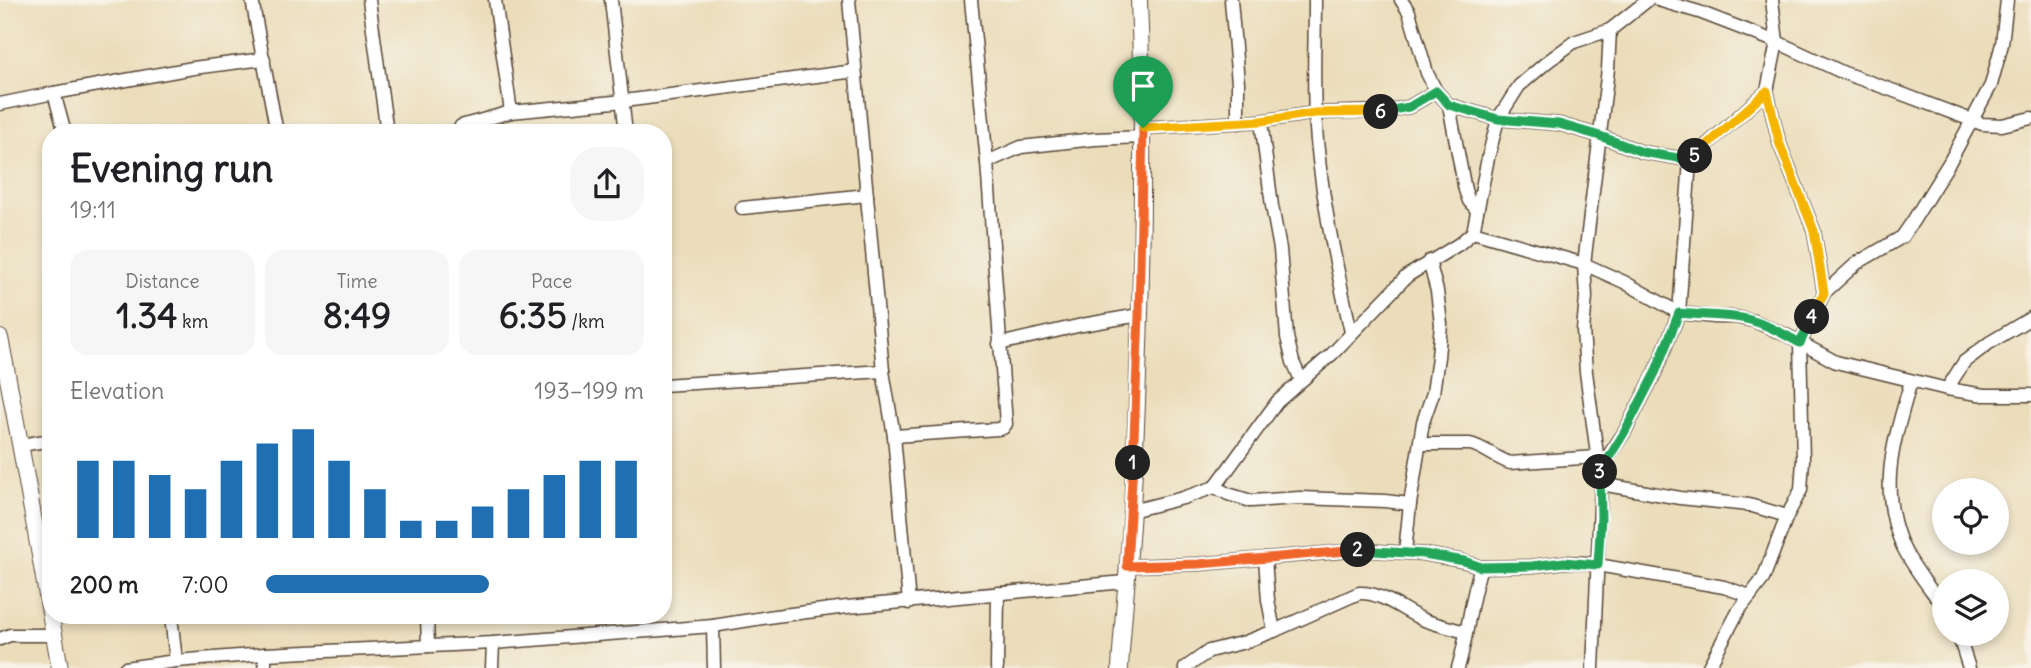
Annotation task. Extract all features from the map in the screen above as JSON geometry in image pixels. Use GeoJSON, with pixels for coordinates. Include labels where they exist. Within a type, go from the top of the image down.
{"type":"FeatureCollection","features":[{"type":"Feature","properties":{"kind":"street"},"geometry":{"type":"LineString","coordinates":[[253,0],[275,124]]}},
{"type":"Feature","properties":{"kind":"street"},"geometry":{"type":"LineString","coordinates":[[369,0],[386,124]]}},
{"type":"Feature","properties":{"kind":"street"},"geometry":{"type":"LineString","coordinates":[[495,0],[510,112]]}},
{"type":"Feature","properties":{"kind":"street"},"geometry":{"type":"LineString","coordinates":[[611,0],[625,124]]}},
{"type":"Feature","properties":{"kind":"street"},"geometry":{"type":"LineString","coordinates":[[849,0],[883,371],[894,436],[909,603]]}},
{"type":"Feature","properties":{"kind":"street"},"geometry":{"type":"LineString","coordinates":[[894,436],[1003,428],[1006,420],[987,162],[971,0]]}},
{"type":"Feature","properties":{"kind":"street"},"geometry":{"type":"LineString","coordinates":[[1120,668],[1132,511],[1139,315],[1143,133],[1139,0]]}},
{"type":"Feature","properties":{"kind":"street"},"geometry":{"type":"LineString","coordinates":[[1231,0],[1238,83],[1238,122]]}},
{"type":"Feature","properties":{"kind":"street"},"geometry":{"type":"LineString","coordinates":[[1315,0],[1315,113],[1330,235],[1351,332]]}},
{"type":"Feature","properties":{"kind":"street"},"geometry":{"type":"LineString","coordinates":[[1401,0],[1409,12],[1427,73],[1436,91],[1449,105],[1498,119],[1559,124],[1642,152],[1690,160]]}},
{"type":"Feature","properties":{"kind":"street"},"geometry":{"type":"LineString","coordinates":[[1132,511],[1215,487],[1277,402],[1332,354],[1407,276],[1474,232],[1498,119],[1520,86],[1574,42],[1610,30],[1648,0]]}},
{"type":"Feature","properties":{"kind":"street"},"geometry":{"type":"LineString","coordinates":[[1661,0],[1777,42],[1844,74],[1982,124],[2001,125],[2031,118]]}},
{"type":"Feature","properties":{"kind":"street"},"geometry":{"type":"LineString","coordinates":[[1772,0],[1777,42],[1767,91],[1779,142],[1814,231],[1824,293]]}},
{"type":"Feature","properties":{"kind":"street"},"geometry":{"type":"LineString","coordinates":[[1708,668],[1729,626],[1763,579],[1787,516],[1801,490],[1804,460],[1800,343],[1824,293],[1857,263],[1902,237],[1949,163],[1991,85],[2001,44],[2007,0]]}},
{"type":"Feature","properties":{"kind":"street"},"geometry":{"type":"LineString","coordinates":[[1596,667],[1601,484],[1587,385],[1583,330],[1586,296],[1584,264],[1608,69],[1610,30]]}},
{"type":"Feature","properties":{"kind":"street"},"geometry":{"type":"LineString","coordinates":[[0,104],[193,68],[264,59]]}},
{"type":"Feature","properties":{"kind":"street"},"geometry":{"type":"LineString","coordinates":[[468,124],[510,112],[624,102],[855,71]]}},
{"type":"Feature","properties":{"kind":"street"},"geometry":{"type":"LineString","coordinates":[[987,162],[1021,147],[1315,113],[1385,111],[1409,107],[1436,91]]}},
{"type":"Feature","properties":{"kind":"street"},"geometry":{"type":"LineString","coordinates":[[1598,464],[1624,433],[1655,373],[1679,313],[1690,160],[1767,91]]}},
{"type":"Feature","properties":{"kind":"street"},"geometry":{"type":"LineString","coordinates":[[54,93],[63,124]]}},
{"type":"Feature","properties":{"kind":"street"},"geometry":{"type":"LineString","coordinates":[[1449,105],[1465,190],[1469,201],[1477,210]]}},
{"type":"Feature","properties":{"kind":"street"},"geometry":{"type":"LineString","coordinates":[[1261,121],[1280,249],[1287,337],[1301,380]]}},
{"type":"Feature","properties":{"kind":"street"},"geometry":{"type":"LineString","coordinates":[[741,208],[867,195]]}},
{"type":"Feature","properties":{"kind":"street"},"geometry":{"type":"LineString","coordinates":[[1474,232],[1584,264],[1624,282],[1679,313],[1754,321],[1836,362],[1947,389],[1984,394],[2031,395]]}},
{"type":"Feature","properties":{"kind":"street"},"geometry":{"type":"LineString","coordinates":[[1405,552],[1423,422],[1433,393],[1441,324],[1437,291],[1429,261]]}},
{"type":"Feature","properties":{"kind":"street"},"geometry":{"type":"LineString","coordinates":[[999,344],[1139,315]]}},
{"type":"Feature","properties":{"kind":"street"},"geometry":{"type":"LineString","coordinates":[[1947,389],[1964,362],[1989,343],[2031,318]]}},
{"type":"Feature","properties":{"kind":"street"},"geometry":{"type":"LineString","coordinates":[[0,338],[42,570]]}},
{"type":"Feature","properties":{"kind":"street"},"geometry":{"type":"LineString","coordinates":[[672,384],[883,371]]}},
{"type":"Feature","properties":{"kind":"street"},"geometry":{"type":"LineString","coordinates":[[1911,381],[1890,459],[1888,483],[1894,520],[1903,546],[1932,590]]}},
{"type":"Feature","properties":{"kind":"street"},"geometry":{"type":"LineString","coordinates":[[21,445],[42,442]]}},
{"type":"Feature","properties":{"kind":"street"},"geometry":{"type":"LineString","coordinates":[[1420,444],[1476,445],[1510,463],[1598,464]]}},
{"type":"Feature","properties":{"kind":"street"},"geometry":{"type":"LineString","coordinates":[[1601,484],[1680,498],[1749,505],[1787,516]]}},
{"type":"Feature","properties":{"kind":"street"},"geometry":{"type":"LineString","coordinates":[[1215,487],[1251,501],[1300,498],[1410,504]]}},
{"type":"Feature","properties":{"kind":"street"},"geometry":{"type":"LineString","coordinates":[[125,668],[265,654],[493,643],[713,626],[787,614],[998,593],[1199,564],[1361,550],[1405,552],[1464,561],[1481,567],[1564,562],[1598,565],[1724,587],[1750,596]]}},
{"type":"Feature","properties":{"kind":"street"},"geometry":{"type":"LineString","coordinates":[[1265,558],[1274,631]]}},
{"type":"Feature","properties":{"kind":"street"},"geometry":{"type":"LineString","coordinates":[[1458,668],[1471,601],[1481,567]]}},
{"type":"Feature","properties":{"kind":"street"},"geometry":{"type":"LineString","coordinates":[[997,668],[998,593]]}},
{"type":"Feature","properties":{"kind":"street"},"geometry":{"type":"LineString","coordinates":[[1185,668],[1209,652],[1245,642],[1303,620],[1359,593],[1378,595],[1426,620],[1466,632]]}},
{"type":"Feature","properties":{"kind":"street"},"geometry":{"type":"LineString","coordinates":[[52,624],[60,668]]}},
{"type":"Feature","properties":{"kind":"street"},"geometry":{"type":"LineString","coordinates":[[171,624],[176,661]]}},
{"type":"Feature","properties":{"kind":"street"},"geometry":{"type":"LineString","coordinates":[[427,624],[428,646]]}},
{"type":"Feature","properties":{"kind":"street"},"geometry":{"type":"LineString","coordinates":[[713,626],[714,668]]}},
{"type":"Feature","properties":{"kind":"street"},"geometry":{"type":"LineString","coordinates":[[0,639],[10,635],[54,635]]}},
{"type":"Feature","properties":{"kind":"street"},"geometry":{"type":"LineString","coordinates":[[492,668],[493,643]]}},
{"type":"Feature","properties":{"kind":"street"},"geometry":{"type":"LineString","coordinates":[[1962,646],[1969,668]]}},
{"type":"Feature","properties":{"kind":"street"},"geometry":{"type":"LineString","coordinates":[[265,654],[265,668]]}},
{"type":"Feature","properties":{"kind":"route"},"geometry":{"type":"LineString","coordinates":[[1436,91],[1449,105],[1498,119],[1559,124],[1642,152],[1690,160],[1767,91],[1779,142],[1814,231],[1824,293],[1800,343],[1754,321],[1679,313],[1655,373],[1624,433],[1599,470],[1601,517],[1598,565],[1564,562],[1481,567],[1424,554],[1361,550],[1199,564],[1127,566],[1132,511],[1143,128],[1261,121],[1315,113],[1385,111],[1409,107],[1436,91]]}}]}
